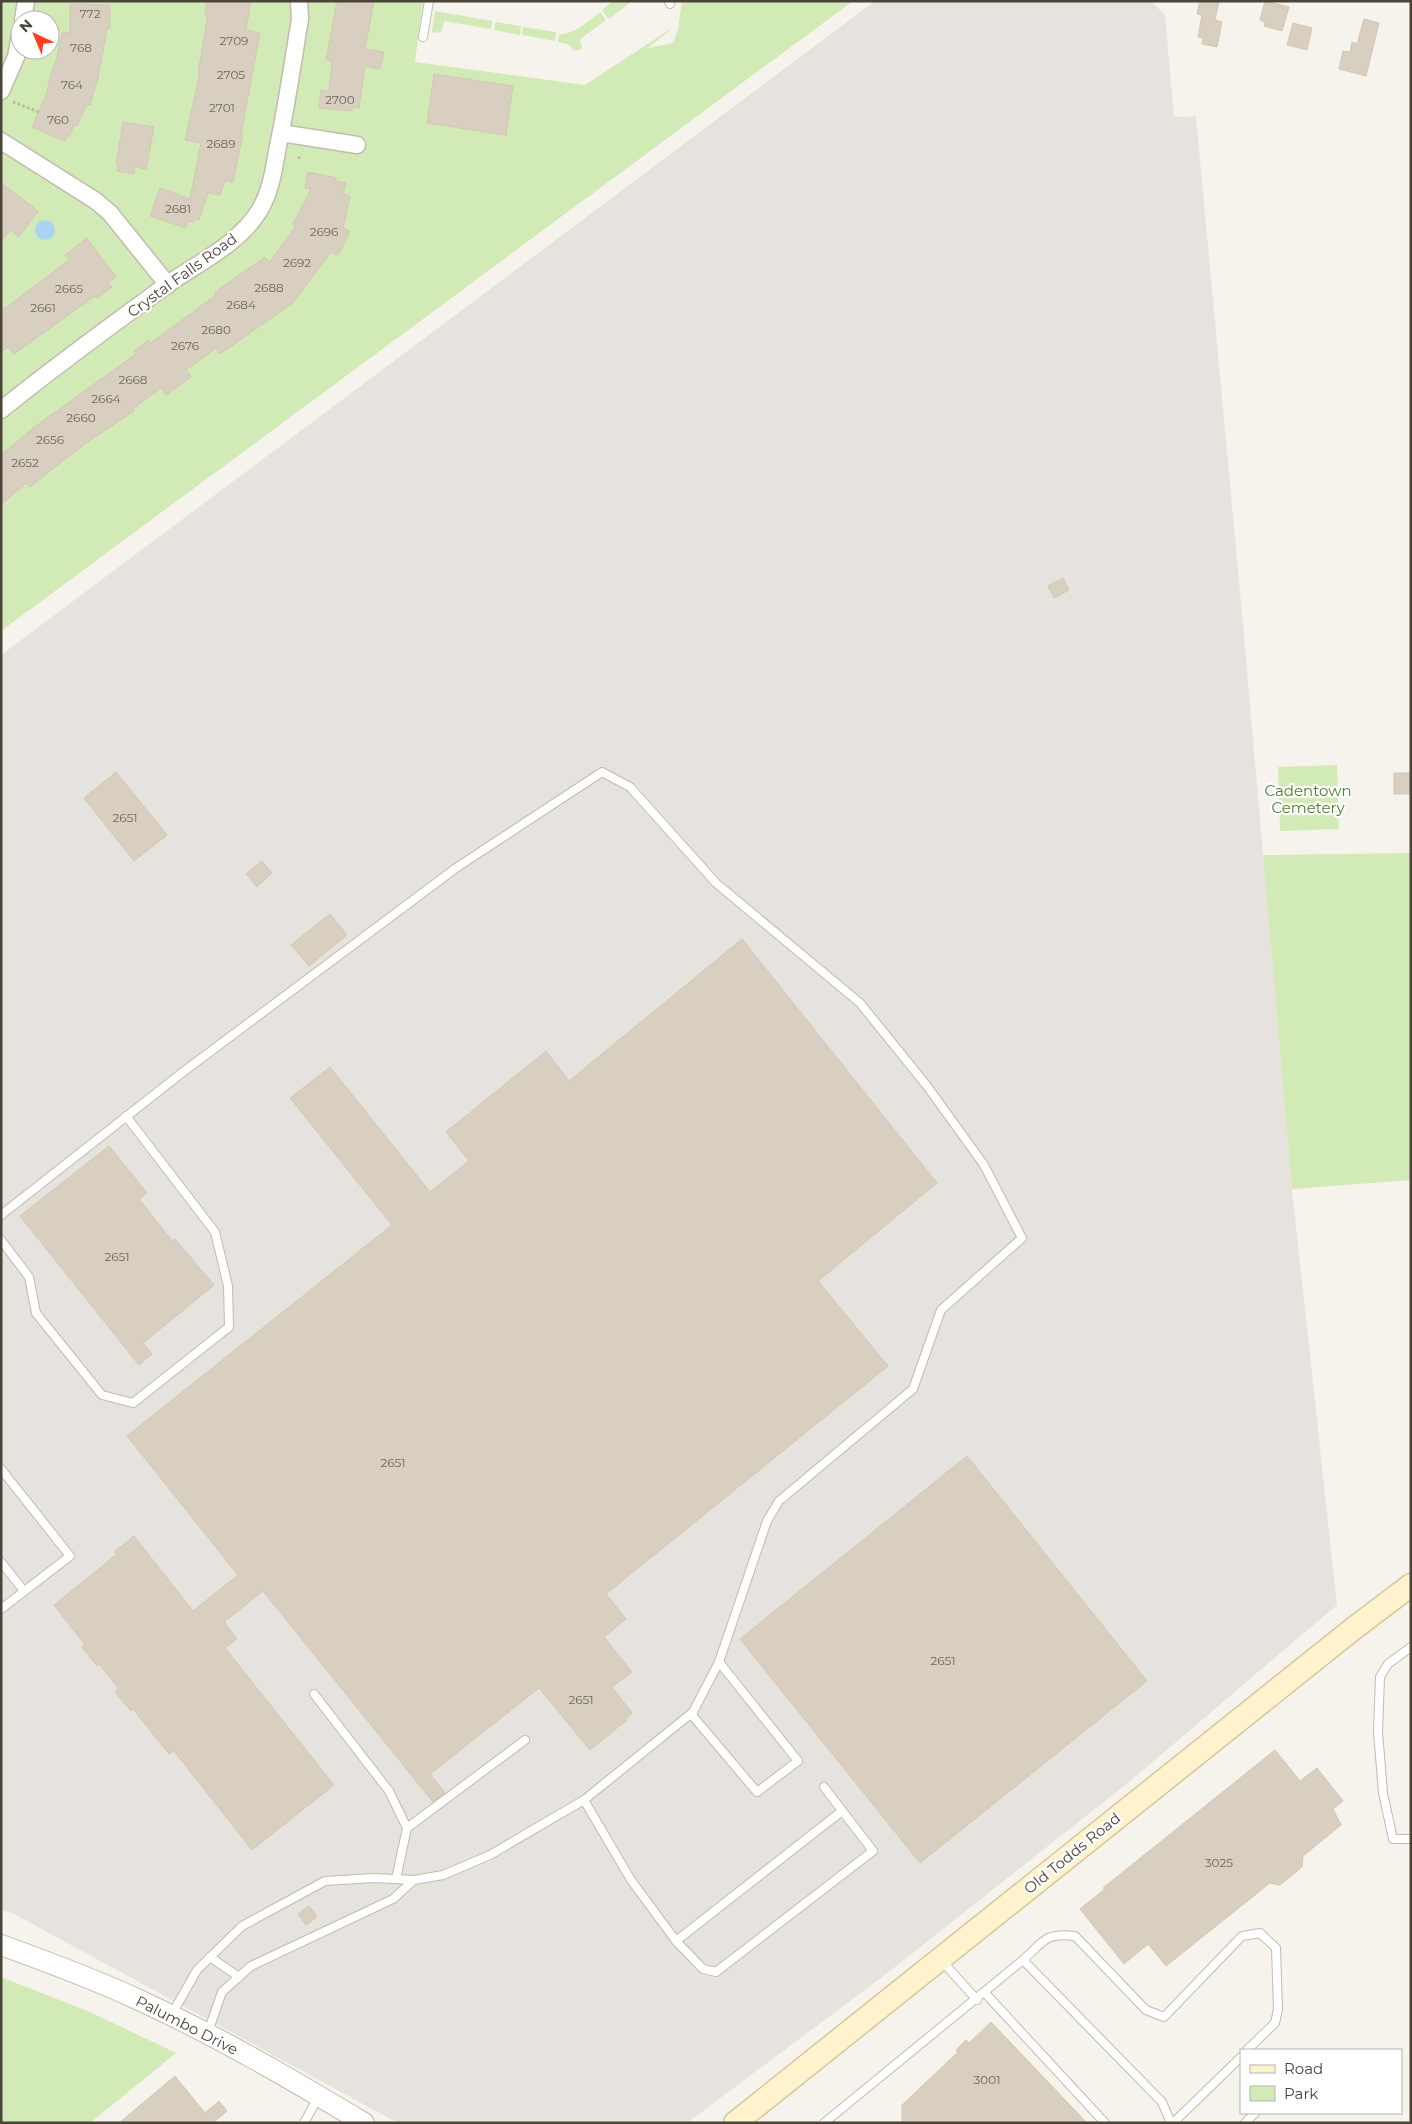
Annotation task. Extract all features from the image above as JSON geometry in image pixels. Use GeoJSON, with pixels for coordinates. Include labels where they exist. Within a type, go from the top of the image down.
{"type":"FeatureCollection","features":[{"type":"Feature","properties":{"kind":"main road","name":"Old Todds Road"},"geometry":{"type":"LineString","coordinates":[[735,2123],[1352,1628],[1409,1591]]}},
{"type":"Feature","properties":{"kind":"street","name":"Crystal Falls Road"},"geometry":{"type":"LineString","coordinates":[[1,410],[33,384],[230,241],[248,225],[259,211],[271,183],[281,133],[300,19],[299,1]]}},
{"type":"Feature","properties":{"kind":"street"},"geometry":{"type":"LineString","coordinates":[[1,91],[15,60]]}},
{"type":"Feature","properties":{"kind":"street"},"geometry":{"type":"LineString","coordinates":[[281,133],[357,145]]}},
{"type":"Feature","properties":{"kind":"street"},"geometry":{"type":"LineString","coordinates":[[1,141],[96,201],[110,214],[168,285]]}},
{"type":"Feature","properties":{"kind":"street","name":"Palumbo Drive"},"geometry":{"type":"LineString","coordinates":[[1,1945],[85,1976],[170,2015],[319,2096],[364,2123]]}},
{"type":"Feature","properties":{"kind":"lane"},"geometry":{"type":"LineString","coordinates":[[423,37],[429,1]]}},
{"type":"Feature","properties":{"kind":"lane"},"geometry":{"type":"LineString","coordinates":[[1,1215],[182,1072],[456,868],[602,772],[630,786],[716,883],[860,1002],[927,1086],[984,1165],[1022,1238],[941,1310],[913,1389],[779,1501],[767,1521],[719,1662],[691,1714],[584,1800],[490,1855],[443,1875],[414,1880],[325,1881],[242,1926],[197,1970],[170,2015]]}},
{"type":"Feature","properties":{"kind":"lane"},"geometry":{"type":"LineString","coordinates":[[1,1240],[29,1278],[36,1313],[102,1395],[133,1403],[228,1327],[228,1286],[215,1232],[126,1116]]}},
{"type":"Feature","properties":{"kind":"lane"},"geometry":{"type":"LineString","coordinates":[[1,1469],[70,1556],[1,1609]]}},
{"type":"Feature","properties":{"kind":"lane"},"geometry":{"type":"LineString","coordinates":[[1,1562],[24,1591]]}},
{"type":"Feature","properties":{"kind":"lane"},"geometry":{"type":"LineString","coordinates":[[1411,1647],[1388,1664],[1380,1677],[1378,1732],[1383,1792],[1393,1839],[1411,1839]]}},
{"type":"Feature","properties":{"kind":"lane"},"geometry":{"type":"LineString","coordinates":[[691,1714],[757,1792],[798,1760],[719,1662]]}},
{"type":"Feature","properties":{"kind":"lane"},"geometry":{"type":"LineString","coordinates":[[314,1694],[389,1791],[407,1828],[396,1879]]}},
{"type":"Feature","properties":{"kind":"lane"},"geometry":{"type":"LineString","coordinates":[[407,1828],[525,1740]]}},
{"type":"Feature","properties":{"kind":"lane"},"geometry":{"type":"LineString","coordinates":[[584,1800],[631,1880],[676,1941],[703,1969],[716,1972],[873,1850],[824,1787]]}},
{"type":"Feature","properties":{"kind":"lane"},"geometry":{"type":"LineString","coordinates":[[676,1941],[842,1811]]}},
{"type":"Feature","properties":{"kind":"lane"},"geometry":{"type":"LineString","coordinates":[[207,2034],[222,1992],[251,1966],[392,1898],[414,1880]]}},
{"type":"Feature","properties":{"kind":"lane"},"geometry":{"type":"LineString","coordinates":[[824,2123],[977,2000],[1049,1936],[1059,1934],[1075,1936],[1146,2010],[1164,2017],[1242,1936],[1260,1933],[1276,1948],[1278,2010],[1275,2023],[1248,2049]]}},
{"type":"Feature","properties":{"kind":"lane"},"geometry":{"type":"LineString","coordinates":[[210,1956],[239,1977]]}},
{"type":"Feature","properties":{"kind":"lane"},"geometry":{"type":"LineString","coordinates":[[940,1959],[977,2000]]}},
{"type":"Feature","properties":{"kind":"lane"},"geometry":{"type":"LineString","coordinates":[[1023,1960],[1162,2102],[1172,2123],[1240,2057]]}},
{"type":"Feature","properties":{"kind":"lane"},"geometry":{"type":"LineString","coordinates":[[985,1993],[1104,2123]]}},
{"type":"Feature","properties":{"kind":"lane"},"geometry":{"type":"LineString","coordinates":[[304,2123],[319,2096]]}},
{"type":"Feature","properties":{"kind":"path"},"geometry":{"type":"LineString","coordinates":[[13,102],[38,112]]}},
{"type":"Feature","properties":{"kind":"shaded area"},"geometry":{"type":"Polygon","coordinates":[[[875,1],[1151,1],[1165,15],[1174,117],[1196,116],[1292,1189],[1337,1605],[1129,1782],[886,1974],[687,2123],[398,2123],[12,1913],[1,1910],[1,655],[875,1]]]}},
{"type":"Feature","properties":{"kind":"green space"},"geometry":{"type":"Polygon","coordinates":[[[1,1],[423,1],[415,62],[585,85],[675,26],[648,48],[673,43],[678,29],[682,1],[853,1],[1,631],[1,1]]]}},
{"type":"Feature","properties":{"kind":"green space"},"geometry":{"type":"Polygon","coordinates":[[[613,1],[632,1],[609,19],[602,10],[613,1]]]}},
{"type":"Feature","properties":{"kind":"green space"},"geometry":{"type":"Polygon","coordinates":[[[435,11],[492,21],[491,29],[444,21],[442,31],[438,33],[432,32],[435,11]]]}},
{"type":"Feature","properties":{"kind":"green space"},"geometry":{"type":"Polygon","coordinates":[[[600,12],[606,20],[580,39],[582,49],[574,51],[568,44],[558,42],[559,34],[576,30],[600,12]]]}},
{"type":"Feature","properties":{"kind":"green space"},"geometry":{"type":"Polygon","coordinates":[[[496,22],[521,26],[520,35],[494,30],[496,22]]]}},
{"type":"Feature","properties":{"kind":"green space"},"geometry":{"type":"Polygon","coordinates":[[[523,27],[556,32],[555,41],[522,35],[523,27]]]}},
{"type":"Feature","properties":{"kind":"green space","name":"Cadentown Cemetery"},"geometry":{"type":"Polygon","coordinates":[[[1337,765],[1339,829],[1280,831],[1278,767],[1337,765]]]}},
{"type":"Feature","properties":{"kind":"green space"},"geometry":{"type":"Polygon","coordinates":[[[1411,853],[1411,1180],[1292,1189],[1263,855],[1411,853]]]}},
{"type":"Feature","properties":{"kind":"green space"},"geometry":{"type":"Polygon","coordinates":[[[1,1977],[90,2012],[176,2053],[90,2123],[1,2123],[1,1977]]]}},
{"type":"Feature","properties":{"kind":"water"},"geometry":{"type":"Polygon","coordinates":[[[45,220],[52,223],[55,230],[52,237],[45,240],[38,237],[35,230],[38,223],[45,220]]]}},
{"type":"Feature","properties":{"kind":"building"},"geometry":{"type":"Polygon","coordinates":[[[207,1],[251,1],[246,30],[260,33],[233,182],[225,181],[220,195],[208,193],[199,220],[188,221],[186,228],[150,216],[160,188],[190,199],[201,143],[185,140],[200,73],[198,73],[208,15],[205,14],[207,1]]]}},
{"type":"Feature","properties":{"kind":"building"},"geometry":{"type":"Polygon","coordinates":[[[337,1],[374,1],[365,49],[384,52],[380,69],[365,66],[359,108],[353,107],[352,111],[319,108],[321,90],[329,91],[332,61],[326,60],[337,1]]]}},
{"type":"Feature","properties":{"kind":"building"},"geometry":{"type":"Polygon","coordinates":[[[1200,1],[1219,1],[1215,20],[1222,22],[1217,47],[1202,44],[1203,38],[1198,37],[1202,15],[1197,14],[1200,1]]]}},
{"type":"Feature","properties":{"kind":"building"},"geometry":{"type":"Polygon","coordinates":[[[1265,1],[1289,7],[1282,31],[1264,26],[1265,22],[1260,20],[1265,1]]]}},
{"type":"Feature","properties":{"kind":"building"},"geometry":{"type":"Polygon","coordinates":[[[70,4],[110,5],[110,29],[107,29],[98,78],[90,105],[87,104],[77,126],[74,125],[69,137],[67,136],[65,141],[32,127],[46,95],[53,66],[55,66],[56,60],[60,60],[62,32],[70,33],[70,4]]]}},
{"type":"Feature","properties":{"kind":"building"},"geometry":{"type":"Polygon","coordinates":[[[1364,19],[1379,23],[1366,76],[1339,69],[1343,51],[1350,52],[1352,42],[1357,44],[1364,19]]]}},
{"type":"Feature","properties":{"kind":"building"},"geometry":{"type":"Polygon","coordinates":[[[1293,23],[1312,28],[1307,50],[1287,45],[1293,23]]]}},
{"type":"Feature","properties":{"kind":"building"},"geometry":{"type":"Polygon","coordinates":[[[434,74],[513,86],[506,135],[427,123],[434,74]]]}},
{"type":"Feature","properties":{"kind":"building"},"geometry":{"type":"Polygon","coordinates":[[[123,122],[154,127],[146,169],[135,167],[134,174],[117,171],[118,164],[116,164],[123,122]]]}},
{"type":"Feature","properties":{"kind":"building"},"geometry":{"type":"Polygon","coordinates":[[[308,172],[336,178],[335,181],[346,183],[343,194],[350,196],[343,228],[350,231],[338,255],[331,252],[293,303],[220,354],[216,348],[186,370],[191,377],[166,395],[161,388],[133,409],[134,411],[86,443],[30,487],[26,483],[1,505],[1,455],[33,428],[136,354],[134,351],[149,340],[151,343],[216,295],[214,293],[222,287],[265,257],[269,263],[296,226],[293,224],[311,189],[305,188],[308,172]]]}},
{"type":"Feature","properties":{"kind":"building"},"geometry":{"type":"Polygon","coordinates":[[[1,183],[38,211],[19,237],[11,230],[1,241],[1,183]]]}},
{"type":"Feature","properties":{"kind":"building"},"geometry":{"type":"Polygon","coordinates":[[[87,238],[116,277],[108,282],[112,287],[97,298],[95,296],[14,354],[8,347],[1,352],[1,311],[69,260],[65,255],[87,238]]]}},
{"type":"Feature","properties":{"kind":"building"},"geometry":{"type":"Polygon","coordinates":[[[1063,578],[1069,590],[1054,598],[1048,586],[1063,578]]]}},
{"type":"Feature","properties":{"kind":"building"},"geometry":{"type":"Polygon","coordinates":[[[116,772],[167,835],[134,861],[84,798],[116,772]]]}},
{"type":"Feature","properties":{"kind":"building"},"geometry":{"type":"Polygon","coordinates":[[[1394,773],[1411,773],[1411,794],[1394,794],[1394,773]]]}},
{"type":"Feature","properties":{"kind":"building"},"geometry":{"type":"Polygon","coordinates":[[[262,861],[272,873],[257,887],[246,874],[262,861]]]}},
{"type":"Feature","properties":{"kind":"building"},"geometry":{"type":"Polygon","coordinates":[[[330,914],[347,935],[309,966],[291,945],[330,914]]]}},
{"type":"Feature","properties":{"kind":"building"},"geometry":{"type":"Polygon","coordinates":[[[742,939],[937,1183],[818,1281],[888,1366],[606,1594],[626,1619],[604,1637],[632,1672],[612,1687],[632,1713],[626,1718],[627,1720],[590,1750],[539,1688],[430,1774],[445,1793],[433,1802],[263,1591],[224,1622],[237,1639],[225,1648],[334,1785],[252,1850],[174,1751],[169,1754],[133,1709],[131,1711],[115,1692],[119,1689],[99,1664],[97,1666],[82,1647],[85,1645],[54,1605],[117,1554],[115,1551],[134,1536],[193,1611],[238,1575],[127,1436],[392,1225],[290,1098],[330,1067],[430,1192],[469,1161],[446,1132],[546,1051],[569,1081],[742,939]]]}},
{"type":"Feature","properties":{"kind":"building"},"geometry":{"type":"Polygon","coordinates":[[[109,1146],[147,1193],[139,1199],[172,1241],[175,1239],[214,1285],[143,1343],[152,1354],[139,1365],[20,1216],[109,1146]]]}},
{"type":"Feature","properties":{"kind":"building"},"geometry":{"type":"Polygon","coordinates":[[[967,1456],[1147,1681],[920,1863],[740,1639],[967,1456]]]}},
{"type":"Feature","properties":{"kind":"building"},"geometry":{"type":"Polygon","coordinates":[[[1275,1750],[1300,1781],[1317,1768],[1343,1801],[1333,1809],[1341,1825],[1303,1856],[1302,1867],[1280,1885],[1270,1883],[1166,1966],[1148,1944],[1124,1964],[1080,1909],[1105,1889],[1103,1888],[1275,1750]]]}},
{"type":"Feature","properties":{"kind":"building"},"geometry":{"type":"Polygon","coordinates":[[[309,1906],[317,1917],[306,1925],[298,1914],[309,1906]]]}},
{"type":"Feature","properties":{"kind":"building"},"geometry":{"type":"Polygon","coordinates":[[[991,2022],[1087,2123],[902,2123],[902,2105],[958,2052],[956,2050],[966,2040],[969,2043],[991,2022]]]}},
{"type":"Feature","properties":{"kind":"building"},"geometry":{"type":"Polygon","coordinates":[[[175,2076],[205,2113],[219,2101],[227,2111],[213,2123],[119,2123],[175,2076]]]}}]}
